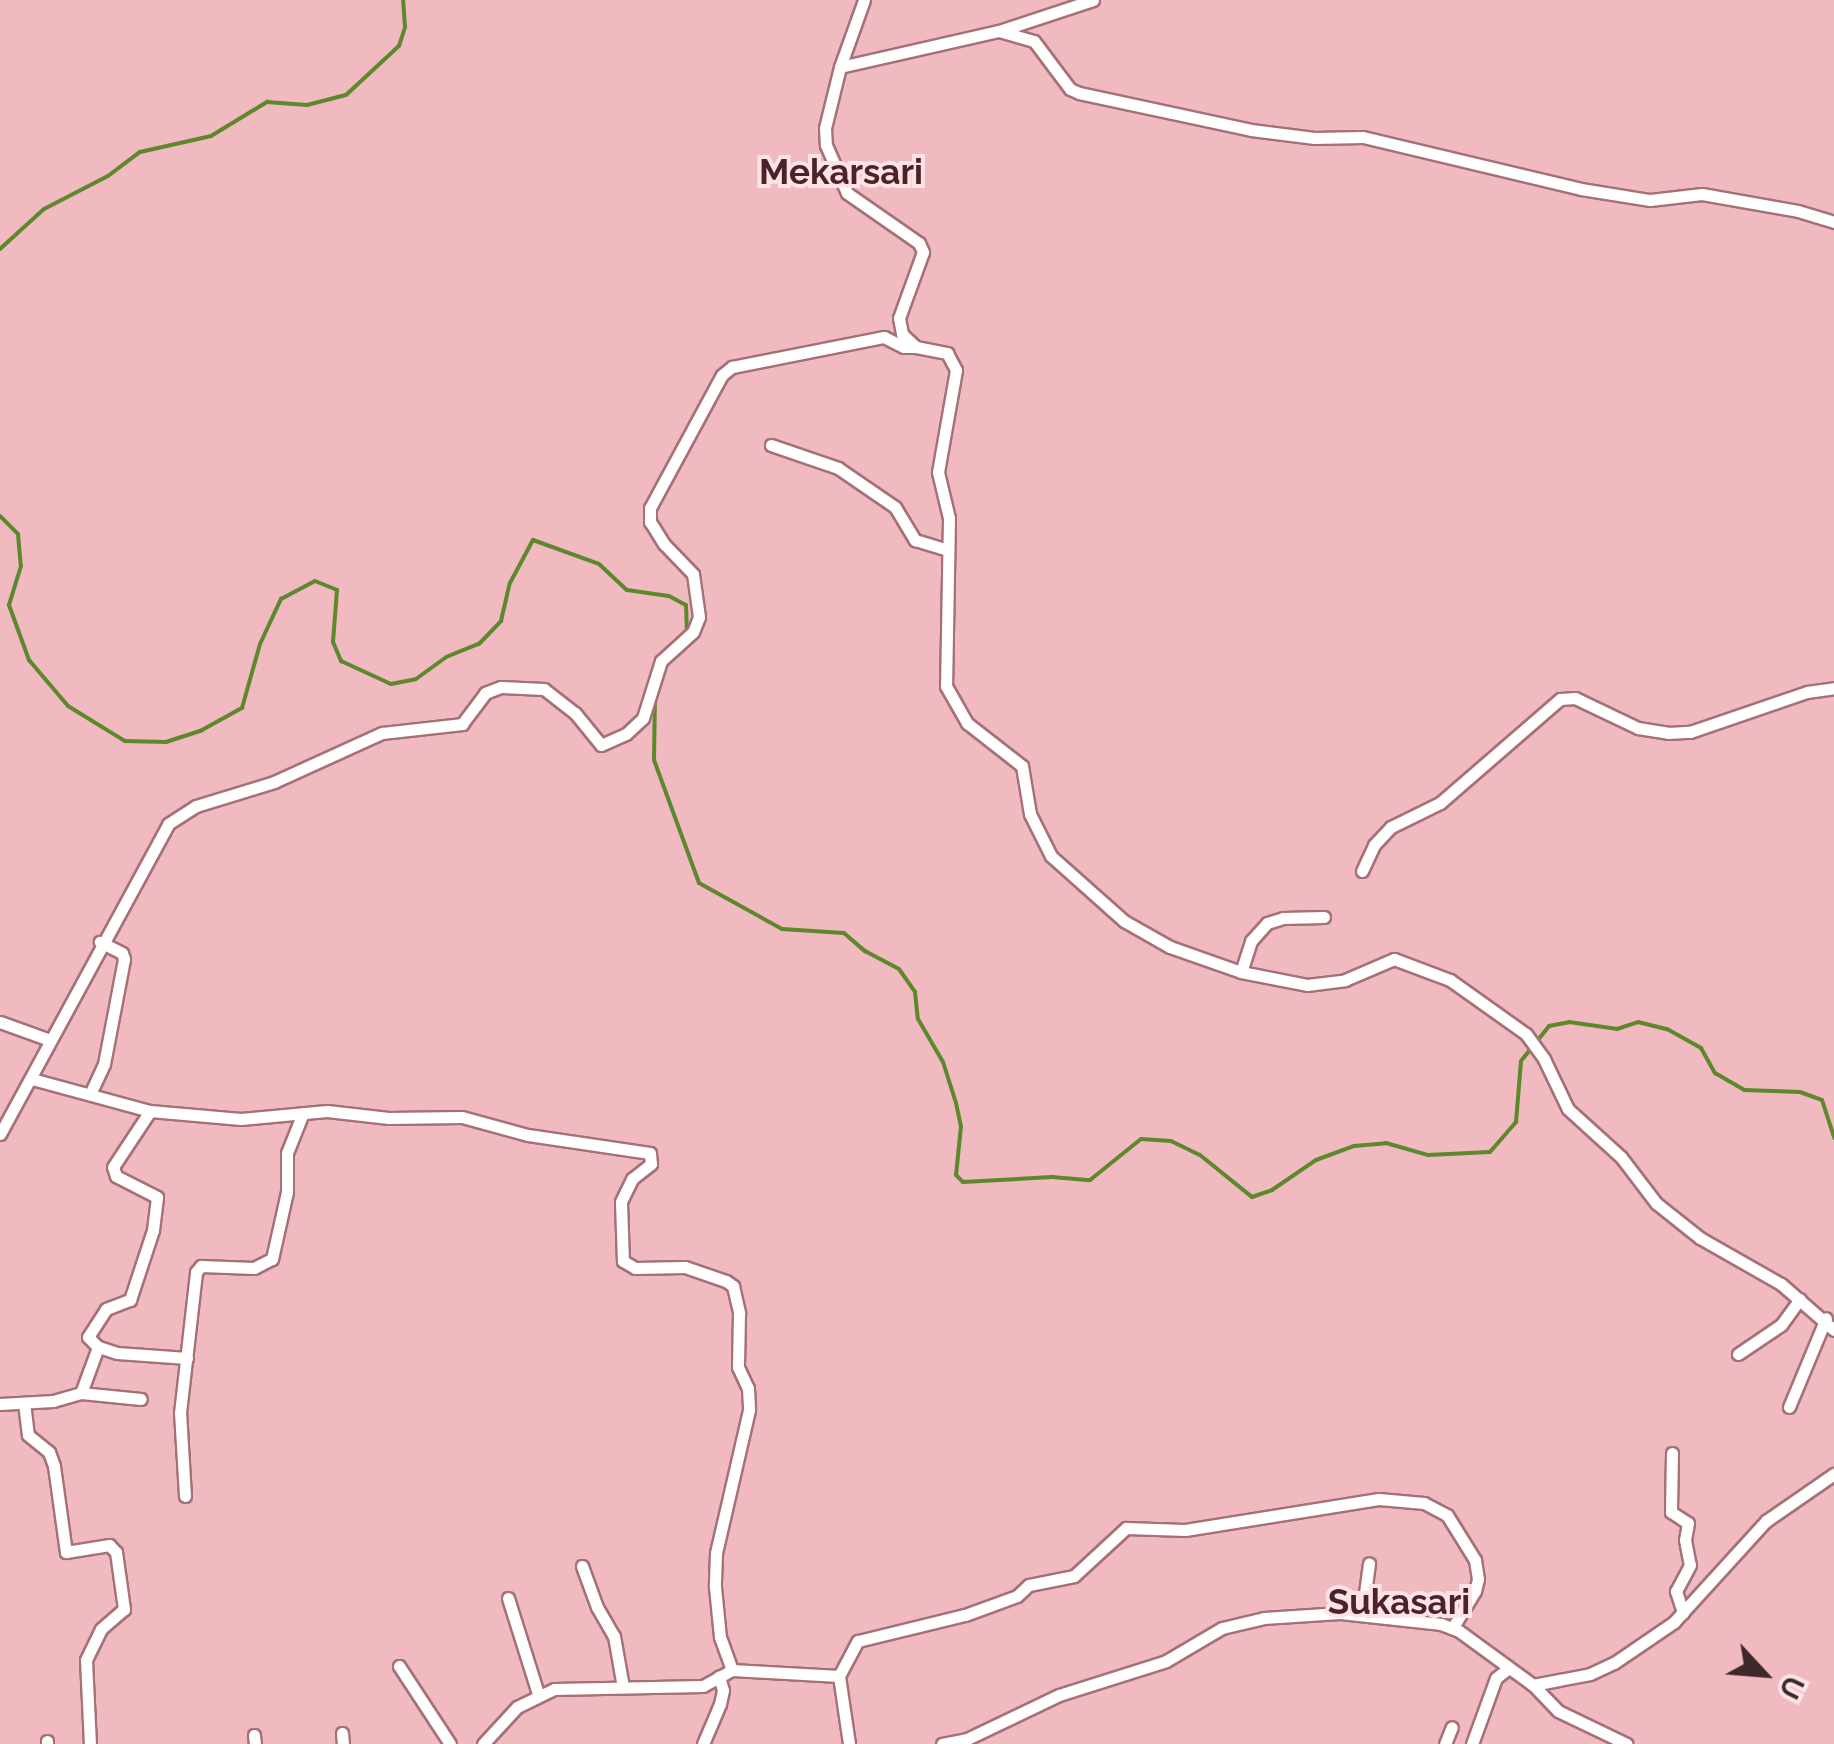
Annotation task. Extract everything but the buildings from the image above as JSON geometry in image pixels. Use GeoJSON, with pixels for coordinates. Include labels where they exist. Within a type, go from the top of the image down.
{"type":"FeatureCollection","features":[{"type":"Feature","properties":{"kind":"street"},"geometry":{"type":"LineString","coordinates":[[864,0],[840,67],[825,128],[826,145],[847,193],[863,208],[919,243],[921,266],[899,318],[902,334],[916,347]]}},
{"type":"Feature","properties":{"kind":"street"},"geometry":{"type":"LineString","coordinates":[[840,67],[1000,32],[1093,0]]}},
{"type":"Feature","properties":{"kind":"street"},"geometry":{"type":"LineString","coordinates":[[1000,32],[1034,41],[1070,88],[1079,93],[1251,130],[1314,138],[1363,137],[1582,189],[1650,200],[1702,194],[1798,210],[1834,222]]}},
{"type":"Feature","properties":{"kind":"street"},"geometry":{"type":"LineString","coordinates":[[0,1134],[100,942],[168,824],[196,806],[274,782],[382,732],[462,724],[484,693],[501,687],[544,689],[574,714],[592,741],[600,745],[626,734],[643,718],[661,661],[693,632],[701,608],[693,574],[664,544],[650,522],[652,499],[722,375],[732,368],[884,337],[904,348],[947,354],[956,370],[938,472],[948,518],[946,686],[967,723],[1022,766],[1030,814],[1051,856],[1124,922],[1170,947],[1241,972],[1306,985],[1345,980],[1394,959],[1450,980],[1526,1034],[1544,1059],[1568,1109],[1622,1156],[1656,1203],[1687,1229],[1800,1299],[1826,1318],[1834,1330]]}},
{"type":"Feature","properties":{"kind":"street"},"geometry":{"type":"LineString","coordinates":[[770,445],[838,468],[894,507],[915,540],[945,549]]}},
{"type":"Feature","properties":{"kind":"street"},"geometry":{"type":"LineString","coordinates":[[1362,871],[1374,845],[1391,827],[1440,804],[1560,699],[1575,698],[1638,728],[1668,733],[1690,732],[1808,692],[1834,688]]}},
{"type":"Feature","properties":{"kind":"street"},"geometry":{"type":"LineString","coordinates":[[1241,972],[1251,941],[1267,923],[1324,917]]}},
{"type":"Feature","properties":{"kind":"street"},"geometry":{"type":"LineString","coordinates":[[91,1092],[108,1050],[124,958],[122,952],[100,942]]}},
{"type":"Feature","properties":{"kind":"street"},"geometry":{"type":"LineString","coordinates":[[0,1022],[50,1040]]}},
{"type":"Feature","properties":{"kind":"street"},"geometry":{"type":"LineString","coordinates":[[32,1079],[150,1111],[241,1118],[303,1113],[462,1118],[528,1135],[650,1154],[650,1164],[632,1179],[621,1202],[623,1261],[629,1267],[685,1267],[726,1281],[733,1286],[740,1314],[738,1367],[748,1388],[749,1410],[716,1553],[715,1587],[720,1637],[732,1670]]}},
{"type":"Feature","properties":{"kind":"street"},"geometry":{"type":"LineString","coordinates":[[150,1111],[113,1167],[116,1176],[154,1194],[157,1213],[130,1300],[106,1309],[88,1337],[98,1348],[187,1358]]}},
{"type":"Feature","properties":{"kind":"street"},"geometry":{"type":"LineString","coordinates":[[184,1496],[179,1439],[200,1266],[254,1268],[272,1259],[287,1192],[287,1153],[303,1113]]}},
{"type":"Feature","properties":{"kind":"street"},"geometry":{"type":"LineString","coordinates":[[1738,1354],[1781,1325],[1800,1299]]}},
{"type":"Feature","properties":{"kind":"street"},"geometry":{"type":"LineString","coordinates":[[1789,1408],[1826,1318]]}},
{"type":"Feature","properties":{"kind":"street"},"geometry":{"type":"LineString","coordinates":[[81,1393],[98,1348]]}},
{"type":"Feature","properties":{"kind":"street"},"geometry":{"type":"LineString","coordinates":[[0,1404],[24,1404],[81,1393],[141,1399]]}},
{"type":"Feature","properties":{"kind":"street"},"geometry":{"type":"LineString","coordinates":[[24,1404],[28,1435],[49,1452],[54,1466],[66,1552],[109,1545],[116,1552],[124,1608],[101,1629],[86,1660],[90,1744]]}},
{"type":"Feature","properties":{"kind":"street"},"geometry":{"type":"LineString","coordinates":[[1672,1454],[1671,1512],[1688,1523],[1685,1540],[1690,1564],[1676,1592],[1683,1612]]}},
{"type":"Feature","properties":{"kind":"street"},"geometry":{"type":"LineString","coordinates":[[1533,1684],[1590,1674],[1614,1663],[1683,1612],[1766,1521],[1834,1474]]}},
{"type":"Feature","properties":{"kind":"street"},"geometry":{"type":"LineString","coordinates":[[849,1744],[838,1676],[858,1641],[966,1615],[1017,1596],[1030,1585],[1074,1576],[1126,1528],[1185,1530],[1379,1498],[1436,1506],[1458,1528],[1474,1560],[1478,1579],[1453,1627]]}},
{"type":"Feature","properties":{"kind":"street"},"geometry":{"type":"LineString","coordinates":[[1362,1615],[1370,1563]]}},
{"type":"Feature","properties":{"kind":"street"},"geometry":{"type":"LineString","coordinates":[[582,1566],[597,1608],[614,1636],[623,1687]]}},
{"type":"Feature","properties":{"kind":"street"},"geometry":{"type":"LineString","coordinates":[[508,1598],[538,1694]]}},
{"type":"Feature","properties":{"kind":"street"},"geometry":{"type":"LineString","coordinates":[[942,1744],[967,1738],[1058,1695],[1166,1660],[1243,1620],[1362,1615],[1453,1627],[1533,1684],[1558,1710],[1627,1744]]}},
{"type":"Feature","properties":{"kind":"street"},"geometry":{"type":"LineString","coordinates":[[399,1666],[450,1744]]}},
{"type":"Feature","properties":{"kind":"street"},"geometry":{"type":"LineString","coordinates":[[1472,1744],[1496,1678],[1508,1668]]}},
{"type":"Feature","properties":{"kind":"street"},"geometry":{"type":"LineString","coordinates":[[483,1744],[517,1708],[538,1694],[564,1687],[703,1686],[732,1670],[838,1676]]}},
{"type":"Feature","properties":{"kind":"street"},"geometry":{"type":"LineString","coordinates":[[702,1744],[720,1704],[723,1690],[719,1677]]}},
{"type":"Feature","properties":{"kind":"street"},"geometry":{"type":"LineString","coordinates":[[1445,1744],[1452,1727]]}},
{"type":"Feature","properties":{"kind":"waterway"},"geometry":{"type":"LineString","coordinates":[[0,249],[44,209],[108,176],[140,152],[211,136],[267,102],[307,105],[346,95],[399,46],[405,27],[403,0]]}},
{"type":"Feature","properties":{"kind":"waterway"},"geometry":{"type":"LineString","coordinates":[[0,516],[18,534],[21,566],[9,605],[29,660],[68,706],[125,741],[166,742],[202,730],[242,708],[260,644],[281,599],[315,581],[337,590],[333,642],[341,661],[391,684],[416,679],[446,657],[479,644],[501,621],[510,583],[533,540],[599,564],[627,590],[669,596],[686,605],[687,630]]}},
{"type":"Feature","properties":{"kind":"waterway"},"geometry":{"type":"LineString","coordinates":[[655,696],[654,760],[699,883],[782,929],[844,933],[865,951],[899,969],[915,992],[918,1019],[943,1062],[956,1103],[961,1126],[956,1175],[963,1182],[1052,1177],[1090,1180],[1141,1139],[1171,1141],[1200,1155],[1252,1197],[1272,1190],[1316,1160],[1354,1146],[1386,1143],[1428,1155],[1490,1152],[1516,1122],[1521,1061],[1549,1026],[1569,1022],[1617,1029],[1638,1022],[1667,1029],[1701,1048],[1715,1073],[1744,1090],[1800,1092],[1822,1100],[1834,1138]]}},
{"type":"Feature","properties":{"kind":"district","name":"Mekarsari"},"geometry":{"type":"Point","coordinates":[841,172]}},
{"type":"Feature","properties":{"kind":"district","name":"Sukasari"},"geometry":{"type":"Point","coordinates":[1399,1602]}}]}
